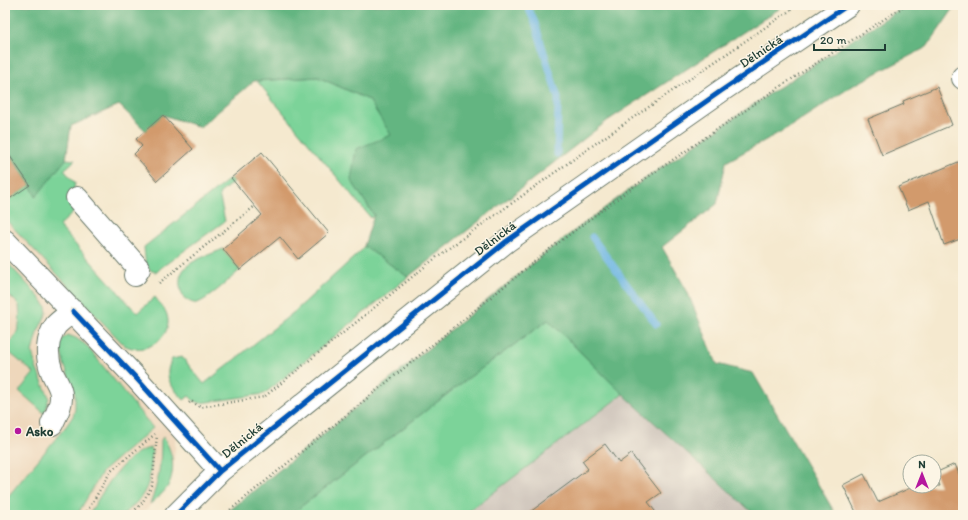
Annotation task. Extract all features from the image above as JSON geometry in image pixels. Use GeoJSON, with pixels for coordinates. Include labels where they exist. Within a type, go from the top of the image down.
{"type":"FeatureCollection","features":[{"type":"Feature","properties":{"kind":"street","name":"Dělnická"},"geometry":{"type":"LineString","coordinates":[[176,515],[220,471],[507,241],[715,95],[848,5]]}},
{"type":"Feature","properties":{"kind":"street"},"geometry":{"type":"LineString","coordinates":[[77,198],[139,269],[135,275]]}},
{"type":"Feature","properties":{"kind":"street"},"geometry":{"type":"LineString","coordinates":[[5,241],[220,471]]}},
{"type":"Feature","properties":{"kind":"street"},"geometry":{"type":"LineString","coordinates":[[52,424],[60,406],[61,395],[46,352],[50,337],[56,326],[72,311]]}},
{"type":"Feature","properties":{"kind":"path"},"geometry":{"type":"LineString","coordinates":[[172,418],[191,401],[200,407],[264,397],[444,252],[599,140],[798,5]]}},
{"type":"Feature","properties":{"kind":"path"},"geometry":{"type":"LineString","coordinates":[[224,515],[550,248],[626,192],[772,92],[906,5]]}},
{"type":"Feature","properties":{"kind":"path"},"geometry":{"type":"LineString","coordinates":[[156,286],[255,206]]}},
{"type":"Feature","properties":{"kind":"path"},"geometry":{"type":"LineString","coordinates":[[85,515],[111,471],[157,432],[152,486],[142,503],[130,515]]}},
{"type":"Feature","properties":{"kind":"shaded area"},"geometry":{"type":"Polygon","coordinates":[[[5,147],[30,185],[176,435],[173,474],[148,508],[140,515],[5,515],[5,147]]]}},
{"type":"Feature","properties":{"kind":"shaded area"},"geometry":{"type":"Polygon","coordinates":[[[623,394],[755,515],[464,515],[623,394]]]}},
{"type":"Feature","properties":{"kind":"green space"},"geometry":{"type":"Polygon","coordinates":[[[5,5],[785,5],[607,121],[408,277],[364,246],[374,215],[351,180],[356,149],[391,135],[369,100],[318,77],[254,81],[200,127],[163,115],[146,131],[119,105],[71,126],[66,159],[36,197],[30,185],[5,147],[5,5]]]}},
{"type":"Feature","properties":{"kind":"green space"},"geometry":{"type":"Polygon","coordinates":[[[906,5],[956,5],[927,47],[854,85],[791,126],[726,162],[717,204],[662,247],[687,291],[717,364],[753,373],[836,515],[755,515],[623,394],[548,320],[463,382],[290,515],[224,515],[550,249],[626,192],[772,92],[906,5]]]}},
{"type":"Feature","properties":{"kind":"green space"},"geometry":{"type":"Polygon","coordinates":[[[318,77],[369,100],[392,135],[351,180],[374,215],[371,218],[257,81],[318,77]]]}},
{"type":"Feature","properties":{"kind":"green space"},"geometry":{"type":"Polygon","coordinates":[[[66,159],[75,160],[64,170],[75,183],[72,200],[77,209],[59,226],[137,313],[155,297],[166,312],[168,323],[166,331],[162,337],[149,347],[132,348],[124,345],[5,219],[5,193],[9,199],[30,185],[36,196],[66,159]]]}},
{"type":"Feature","properties":{"kind":"green space"},"geometry":{"type":"Polygon","coordinates":[[[231,178],[234,181],[219,194],[225,221],[157,272],[150,269],[146,263],[144,247],[231,178]]]}},
{"type":"Feature","properties":{"kind":"green space"},"geometry":{"type":"Polygon","coordinates":[[[364,246],[408,277],[264,394],[200,403],[194,401],[189,396],[184,400],[172,386],[168,377],[168,372],[172,359],[182,357],[204,384],[294,312],[363,249],[364,246]]]}},
{"type":"Feature","properties":{"kind":"green space"},"geometry":{"type":"Polygon","coordinates":[[[223,249],[240,270],[202,301],[193,303],[183,297],[180,286],[180,277],[183,270],[196,260],[223,249]]]}},
{"type":"Feature","properties":{"kind":"green space"},"geometry":{"type":"Polygon","coordinates":[[[5,260],[41,299],[46,307],[47,313],[37,333],[32,352],[37,370],[49,397],[45,414],[19,391],[34,373],[5,349],[18,329],[20,319],[19,305],[5,291],[5,260]]]}},
{"type":"Feature","properties":{"kind":"green space"},"geometry":{"type":"Polygon","coordinates":[[[548,320],[623,394],[464,515],[290,515],[463,382],[548,320]]]}},
{"type":"Feature","properties":{"kind":"green space"},"geometry":{"type":"Polygon","coordinates":[[[68,335],[76,338],[86,345],[153,428],[103,471],[77,515],[5,515],[5,500],[73,416],[75,409],[75,394],[64,364],[60,346],[61,340],[68,335]]]}},
{"type":"Feature","properties":{"kind":"green space"},"geometry":{"type":"Polygon","coordinates":[[[163,437],[171,454],[173,467],[172,474],[166,489],[150,504],[160,465],[161,440],[163,437]]]}},
{"type":"Feature","properties":{"kind":"green space"},"geometry":{"type":"Polygon","coordinates":[[[151,448],[149,481],[147,487],[137,502],[123,515],[89,515],[107,485],[123,465],[141,451],[151,448]]]}},
{"type":"Feature","properties":{"kind":"building"},"geometry":{"type":"Polygon","coordinates":[[[937,87],[952,125],[882,155],[868,119],[904,104],[903,101],[937,87]]]}},
{"type":"Feature","properties":{"kind":"building"},"geometry":{"type":"Polygon","coordinates":[[[163,115],[193,149],[157,181],[134,154],[142,146],[136,139],[163,115]]]}},
{"type":"Feature","properties":{"kind":"building"},"geometry":{"type":"Polygon","coordinates":[[[5,149],[30,185],[5,202],[5,149]]]}},
{"type":"Feature","properties":{"kind":"building"},"geometry":{"type":"Polygon","coordinates":[[[262,152],[329,233],[298,259],[280,237],[240,270],[223,249],[262,215],[231,178],[262,152]]]}},
{"type":"Feature","properties":{"kind":"building"},"geometry":{"type":"Polygon","coordinates":[[[963,160],[963,238],[944,245],[929,201],[908,210],[898,187],[963,160]]]}},
{"type":"Feature","properties":{"kind":"building"},"geometry":{"type":"Polygon","coordinates":[[[605,444],[619,463],[631,454],[661,493],[648,502],[658,515],[526,515],[588,469],[582,461],[605,444]]]}},
{"type":"Feature","properties":{"kind":"building"},"geometry":{"type":"Polygon","coordinates":[[[955,464],[963,484],[963,515],[849,515],[856,512],[843,485],[864,474],[878,502],[902,492],[902,494],[942,494],[942,470],[955,464]]]}},
{"type":"Feature","properties":{"kind":"waterway"},"geometry":{"type":"LineString","coordinates":[[527,5],[535,23],[558,98],[557,154]]}},
{"type":"Feature","properties":{"kind":"waterway"},"geometry":{"type":"LineString","coordinates":[[592,237],[656,324]]}},
{"type":"Feature","properties":{"kind":"cycle path"},"geometry":{"type":"LineString","coordinates":[[176,515],[220,471],[507,241],[721,91],[848,5]]}},
{"type":"Feature","properties":{"kind":"cycle path"},"geometry":{"type":"LineString","coordinates":[[73,311],[220,471]]}},
{"type":"Feature","properties":{"kind":"place","name":"Asko"},"geometry":{"type":"Point","coordinates":[18,431]}}]}
